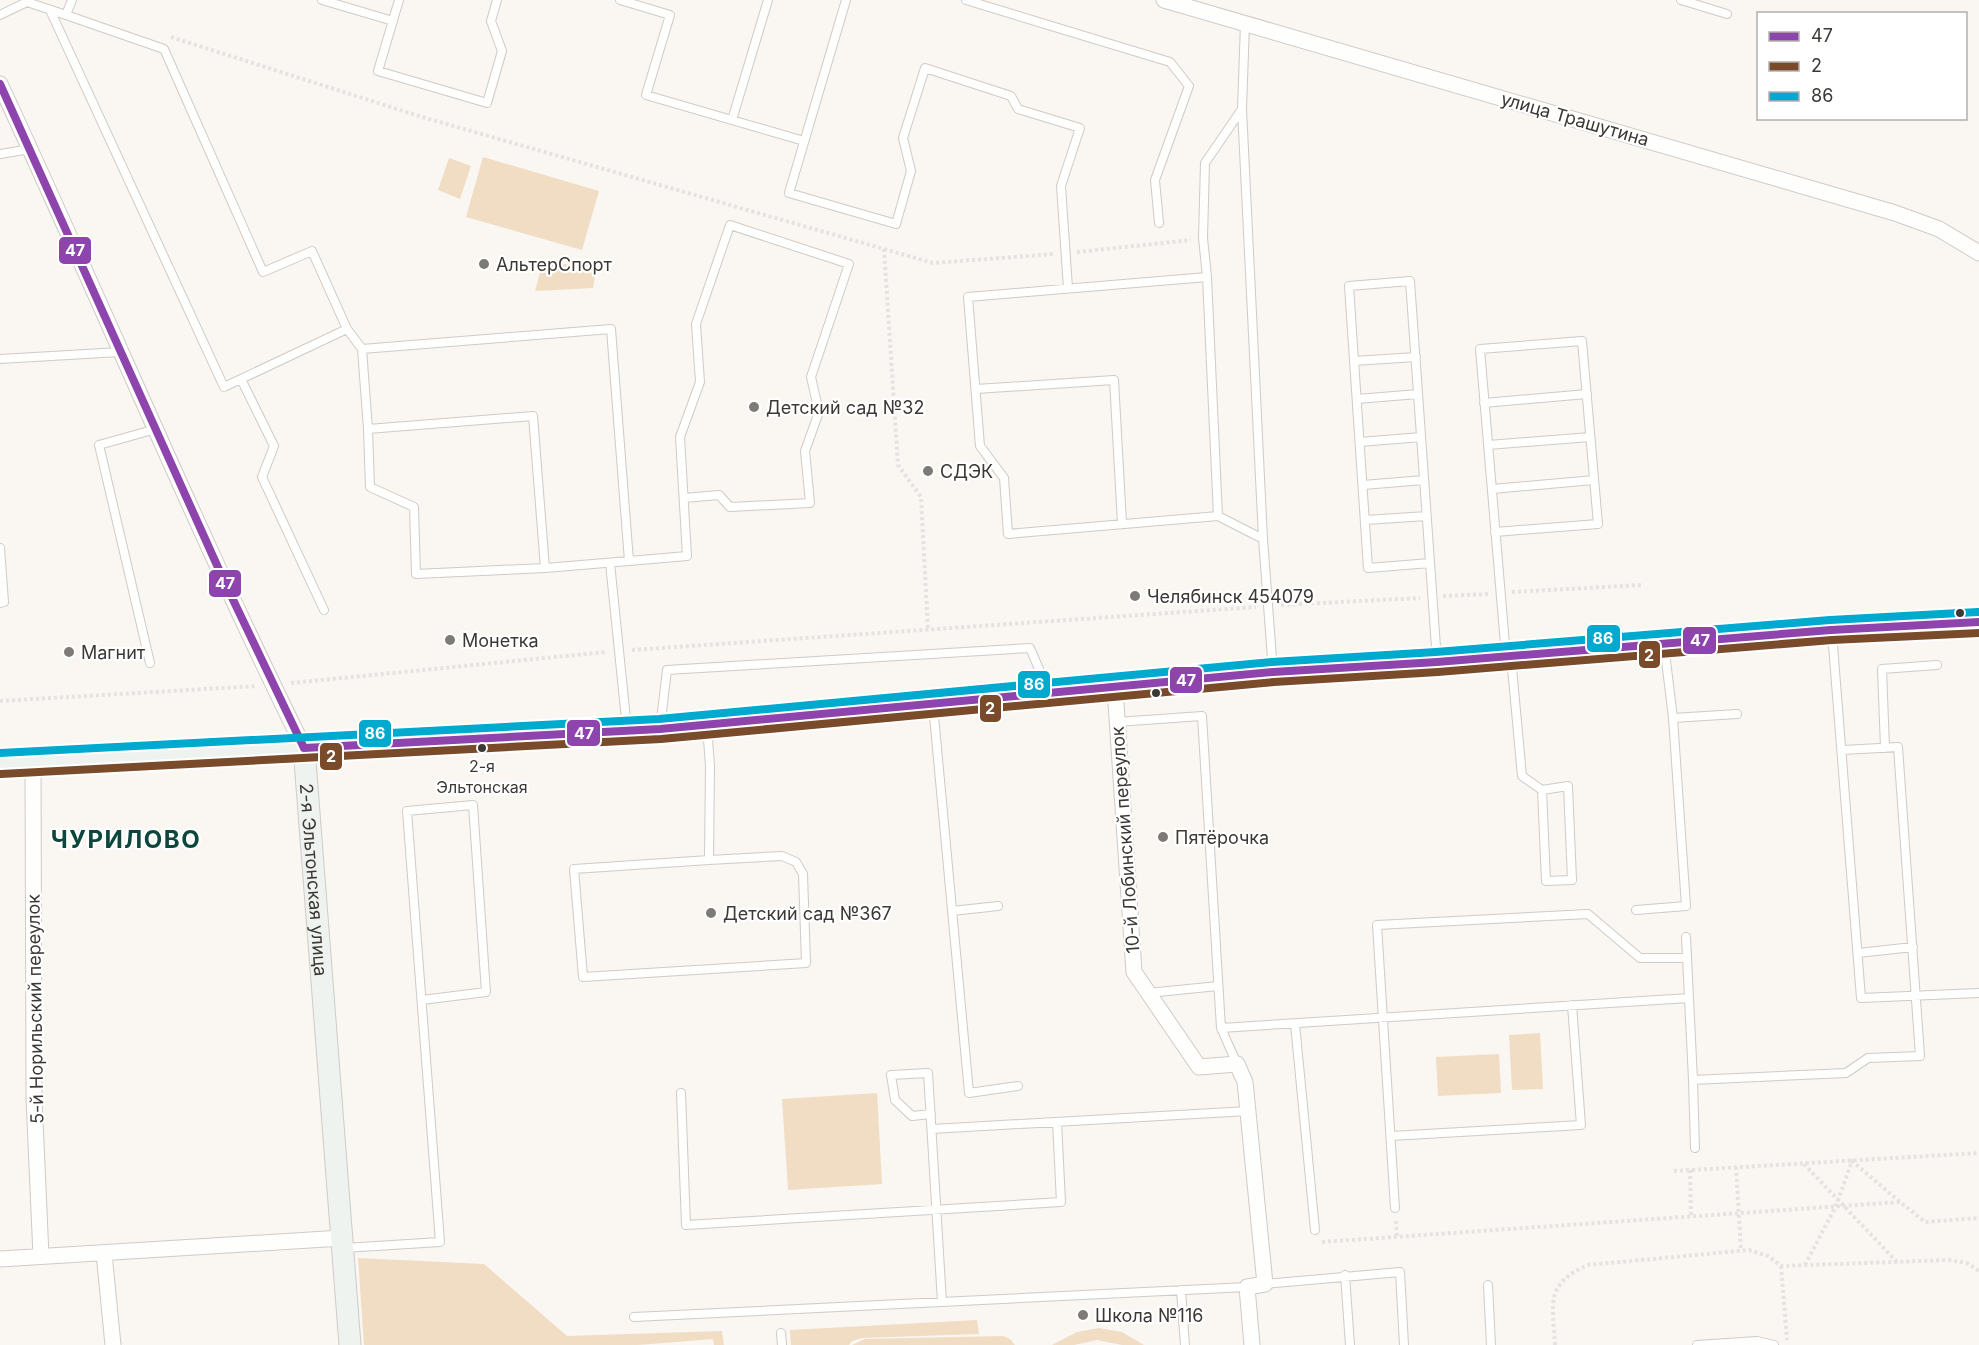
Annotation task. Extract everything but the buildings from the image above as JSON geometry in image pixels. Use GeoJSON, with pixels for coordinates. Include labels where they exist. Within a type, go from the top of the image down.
{"type":"FeatureCollection","features":[{"type":"Feature","properties":{"kind":"street","name":"улица Трашутина"},"geometry":{"type":"LineString","coordinates":[[1164,0],[1895,213],[1939,229],[1979,253]]}},
{"type":"Feature","properties":{"kind":"street","name":"2-я Эльтонская улица"},"geometry":{"type":"LineString","coordinates":[[0,84],[120,352],[304,748],[350,1345]]}},
{"type":"Feature","properties":{"kind":"street"},"geometry":{"type":"LineString","coordinates":[[0,764],[660,729],[1273,672],[1437,662],[1831,630],[1979,622]]}},
{"type":"Feature","properties":{"kind":"street","name":"10-й Лобинский переулок"},"geometry":{"type":"LineString","coordinates":[[1115,688],[1134,972],[1199,1067],[1237,1064]]}},
{"type":"Feature","properties":{"kind":"street","name":"5-й Норильский переулок"},"geometry":{"type":"LineString","coordinates":[[33,762],[34,1098],[41,1256]]}},
{"type":"Feature","properties":{"kind":"street"},"geometry":{"type":"LineString","coordinates":[[1237,1064],[1245,1082],[1265,1284],[1247,1287],[1252,1345]]}},
{"type":"Feature","properties":{"kind":"street"},"geometry":{"type":"LineString","coordinates":[[0,1259],[104,1252],[342,1243]]}},
{"type":"Feature","properties":{"kind":"street"},"geometry":{"type":"LineString","coordinates":[[104,1252],[113,1345]]}},
{"type":"Feature","properties":{"kind":"lane"},"geometry":{"type":"LineString","coordinates":[[66,15],[72,0]]}},
{"type":"Feature","properties":{"kind":"lane"},"geometry":{"type":"LineString","coordinates":[[322,0],[393,21]]}},
{"type":"Feature","properties":{"kind":"lane"},"geometry":{"type":"LineString","coordinates":[[399,0],[378,70],[487,103],[502,51],[491,21],[497,0]]}},
{"type":"Feature","properties":{"kind":"lane"},"geometry":{"type":"LineString","coordinates":[[620,0],[670,15],[646,95],[804,141]]}},
{"type":"Feature","properties":{"kind":"lane"},"geometry":{"type":"LineString","coordinates":[[732,120],[768,0]]}},
{"type":"Feature","properties":{"kind":"lane"},"geometry":{"type":"LineString","coordinates":[[846,0],[789,193],[896,224],[911,171],[903,138],[925,68],[1011,96],[1018,109],[1080,128],[1061,186],[1068,288]]}},
{"type":"Feature","properties":{"kind":"lane"},"geometry":{"type":"LineString","coordinates":[[966,0],[1170,62],[1189,86],[1155,180],[1159,223]]}},
{"type":"Feature","properties":{"kind":"lane"},"geometry":{"type":"LineString","coordinates":[[1681,0],[1727,14]]}},
{"type":"Feature","properties":{"kind":"lane"},"geometry":{"type":"LineString","coordinates":[[0,15],[27,2],[164,49],[263,272],[312,251],[347,328],[362,349],[370,488],[414,507],[417,574],[545,568],[687,556],[680,437],[700,382],[696,324],[730,225],[849,264],[811,378],[819,412],[805,451],[810,503],[730,507],[719,495],[684,498]]}},
{"type":"Feature","properties":{"kind":"lane"},"geometry":{"type":"LineString","coordinates":[[50,10],[224,387],[347,328]]}},
{"type":"Feature","properties":{"kind":"lane"},"geometry":{"type":"LineString","coordinates":[[1245,23],[1242,109],[1263,539],[1273,672]]}},
{"type":"Feature","properties":{"kind":"lane"},"geometry":{"type":"LineString","coordinates":[[1218,516],[1207,277],[1203,238],[1205,163],[1242,109]]}},
{"type":"Feature","properties":{"kind":"lane"},"geometry":{"type":"LineString","coordinates":[[0,154],[30,149]]}},
{"type":"Feature","properties":{"kind":"lane"},"geometry":{"type":"LineString","coordinates":[[1207,277],[968,297],[980,446],[1004,478],[1008,534],[1218,516],[1263,539]]}},
{"type":"Feature","properties":{"kind":"lane"},"geometry":{"type":"LineString","coordinates":[[1430,563],[1368,567],[1349,285],[1410,281],[1416,357],[1437,662]]}},
{"type":"Feature","properties":{"kind":"lane"},"geometry":{"type":"LineString","coordinates":[[362,349],[611,329],[629,561]]}},
{"type":"Feature","properties":{"kind":"lane"},"geometry":{"type":"LineString","coordinates":[[1495,532],[1598,524],[1582,341],[1480,349],[1491,489],[1500,593],[1522,776],[1542,790],[1568,786],[1572,880],[1545,881],[1542,790]]}},
{"type":"Feature","properties":{"kind":"lane"},"geometry":{"type":"LineString","coordinates":[[0,359],[120,352]]}},
{"type":"Feature","properties":{"kind":"lane"},"geometry":{"type":"LineString","coordinates":[[1354,361],[1416,357]]}},
{"type":"Feature","properties":{"kind":"lane"},"geometry":{"type":"LineString","coordinates":[[241,379],[274,446],[262,477],[324,610]]}},
{"type":"Feature","properties":{"kind":"lane"},"geometry":{"type":"LineString","coordinates":[[976,389],[1114,380],[1122,523]]}},
{"type":"Feature","properties":{"kind":"lane"},"geometry":{"type":"LineString","coordinates":[[1357,399],[1418,394]]}},
{"type":"Feature","properties":{"kind":"lane"},"geometry":{"type":"LineString","coordinates":[[1484,403],[1587,394]]}},
{"type":"Feature","properties":{"kind":"lane"},"geometry":{"type":"LineString","coordinates":[[368,429],[533,416],[545,568]]}},
{"type":"Feature","properties":{"kind":"lane"},"geometry":{"type":"LineString","coordinates":[[150,663],[99,445],[156,429]]}},
{"type":"Feature","properties":{"kind":"lane"},"geometry":{"type":"LineString","coordinates":[[1360,442],[1421,437]]}},
{"type":"Feature","properties":{"kind":"lane"},"geometry":{"type":"LineString","coordinates":[[1488,445],[1590,437]]}},
{"type":"Feature","properties":{"kind":"lane"},"geometry":{"type":"LineString","coordinates":[[1363,485],[1424,480]]}},
{"type":"Feature","properties":{"kind":"lane"},"geometry":{"type":"LineString","coordinates":[[1491,489],[1594,480]]}},
{"type":"Feature","properties":{"kind":"lane"},"geometry":{"type":"LineString","coordinates":[[1365,520],[1427,516]]}},
{"type":"Feature","properties":{"kind":"lane"},"geometry":{"type":"LineString","coordinates":[[0,548],[4,602],[0,603]]}},
{"type":"Feature","properties":{"kind":"lane"},"geometry":{"type":"LineString","coordinates":[[610,563],[627,730]]}},
{"type":"Feature","properties":{"kind":"lane"},"geometry":{"type":"LineString","coordinates":[[1831,630],[1861,998],[1979,993]]}},
{"type":"Feature","properties":{"kind":"lane"},"geometry":{"type":"LineString","coordinates":[[1636,910],[1686,906],[1673,718],[1664,644]]}},
{"type":"Feature","properties":{"kind":"lane"},"geometry":{"type":"LineString","coordinates":[[660,729],[667,670],[1030,648],[1048,692]]}},
{"type":"Feature","properties":{"kind":"lane"},"geometry":{"type":"LineString","coordinates":[[1885,748],[1882,669],[1937,665]]}},
{"type":"Feature","properties":{"kind":"lane"},"geometry":{"type":"LineString","coordinates":[[933,703],[969,1093],[1018,1086]]}},
{"type":"Feature","properties":{"kind":"lane"},"geometry":{"type":"LineString","coordinates":[[1673,718],[1737,714]]}},
{"type":"Feature","properties":{"kind":"lane"},"geometry":{"type":"LineString","coordinates":[[1117,722],[1202,716],[1221,1028],[1237,1064]]}},
{"type":"Feature","properties":{"kind":"lane"},"geometry":{"type":"LineString","coordinates":[[707,725],[710,766],[709,860]]}},
{"type":"Feature","properties":{"kind":"lane"},"geometry":{"type":"LineString","coordinates":[[1693,1080],[1846,1073],[1868,1058],[1920,1056],[1898,747],[1842,750]]}},
{"type":"Feature","properties":{"kind":"lane"},"geometry":{"type":"LineString","coordinates":[[342,1243],[440,1242],[407,811],[473,805],[486,992],[422,1000]]}},
{"type":"Feature","properties":{"kind":"lane"},"geometry":{"type":"LineString","coordinates":[[782,856],[796,862],[803,874],[806,963],[583,977],[574,869],[709,860],[782,856]]}},
{"type":"Feature","properties":{"kind":"lane"},"geometry":{"type":"LineString","coordinates":[[952,911],[998,906]]}},
{"type":"Feature","properties":{"kind":"lane"},"geometry":{"type":"LineString","coordinates":[[1395,1208],[1377,924],[1588,914],[1640,958],[1687,958]]}},
{"type":"Feature","properties":{"kind":"lane"},"geometry":{"type":"LineString","coordinates":[[1686,937],[1695,1148]]}},
{"type":"Feature","properties":{"kind":"lane"},"geometry":{"type":"LineString","coordinates":[[1858,953],[1913,946]]}},
{"type":"Feature","properties":{"kind":"lane"},"geometry":{"type":"LineString","coordinates":[[1148,993],[1218,986]]}},
{"type":"Feature","properties":{"kind":"lane"},"geometry":{"type":"LineString","coordinates":[[1221,1028],[1689,998]]}},
{"type":"Feature","properties":{"kind":"lane"},"geometry":{"type":"LineString","coordinates":[[1391,1136],[1581,1125],[1572,1005]]}},
{"type":"Feature","properties":{"kind":"lane"},"geometry":{"type":"LineString","coordinates":[[1295,1024],[1316,1230]]}},
{"type":"Feature","properties":{"kind":"lane"},"geometry":{"type":"LineString","coordinates":[[931,1114],[912,1116],[895,1100],[891,1075],[928,1073],[931,1114],[932,1129],[942,1302]]}},
{"type":"Feature","properties":{"kind":"lane"},"geometry":{"type":"LineString","coordinates":[[681,1093],[686,1225],[1061,1202],[1057,1122]]}},
{"type":"Feature","properties":{"kind":"lane"},"geometry":{"type":"LineString","coordinates":[[932,1129],[1248,1111]]}},
{"type":"Feature","properties":{"kind":"lane"},"geometry":{"type":"LineString","coordinates":[[1265,1284],[1345,1275],[1400,1272],[1404,1345]]}},
{"type":"Feature","properties":{"kind":"lane"},"geometry":{"type":"LineString","coordinates":[[1345,1275],[1350,1345]]}},
{"type":"Feature","properties":{"kind":"lane"},"geometry":{"type":"LineString","coordinates":[[1488,1285],[1491,1345]]}},
{"type":"Feature","properties":{"kind":"lane"},"geometry":{"type":"LineString","coordinates":[[634,1317],[1247,1287]]}},
{"type":"Feature","properties":{"kind":"lane"},"geometry":{"type":"LineString","coordinates":[[1181,1290],[1185,1345]]}},
{"type":"Feature","properties":{"kind":"lane"},"geometry":{"type":"LineString","coordinates":[[781,1333],[782,1345]]}},
{"type":"Feature","properties":{"kind":"lane"},"geometry":{"type":"LineString","coordinates":[[1697,1345],[1756,1341],[1773,1345]]}},
{"type":"Feature","properties":{"kind":"path"},"geometry":{"type":"LineString","coordinates":[[161,34],[422,117],[933,263],[1065,254],[1203,238]]}},
{"type":"Feature","properties":{"kind":"path"},"geometry":{"type":"LineString","coordinates":[[884,249],[898,465],[921,497],[928,630]]}},
{"type":"Feature","properties":{"kind":"path"},"geometry":{"type":"LineString","coordinates":[[0,701],[273,685],[619,651],[1268,606],[1642,585]]}},
{"type":"Feature","properties":{"kind":"path"},"geometry":{"type":"LineString","coordinates":[[1674,1171],[1979,1152]]}},
{"type":"Feature","properties":{"kind":"path"},"geometry":{"type":"LineString","coordinates":[[1804,1265],[1836,1206],[1852,1161]]}},
{"type":"Feature","properties":{"kind":"path"},"geometry":{"type":"LineString","coordinates":[[1852,1161],[1925,1222],[1979,1218]]}},
{"type":"Feature","properties":{"kind":"path"},"geometry":{"type":"LineString","coordinates":[[1803,1163],[1897,1262]]}},
{"type":"Feature","properties":{"kind":"path"},"geometry":{"type":"LineString","coordinates":[[1736,1167],[1741,1250]]}},
{"type":"Feature","properties":{"kind":"path"},"geometry":{"type":"LineString","coordinates":[[1690,1170],[1692,1216]]}},
{"type":"Feature","properties":{"kind":"path"},"geometry":{"type":"LineString","coordinates":[[1316,1230],[1316,1242],[1900,1202]]}},
{"type":"Feature","properties":{"kind":"path"},"geometry":{"type":"LineString","coordinates":[[1555,1345],[1552,1301],[1557,1285],[1571,1272],[1588,1265],[1749,1250],[1768,1256],[1781,1266],[1950,1260],[1967,1263],[1979,1271]]}},
{"type":"Feature","properties":{"kind":"path"},"geometry":{"type":"LineString","coordinates":[[1781,1266],[1787,1345]]}},
{"type":"Feature","properties":{"kind":"shaded area"},"geometry":{"type":"Polygon","coordinates":[[[483,157],[599,191],[582,250],[466,217],[483,157]]]}},
{"type":"Feature","properties":{"kind":"shaded area"},"geometry":{"type":"Polygon","coordinates":[[[449,158],[471,166],[460,199],[438,190],[449,158]]]}},
{"type":"Feature","properties":{"kind":"shaded area"},"geometry":{"type":"Polygon","coordinates":[[[597,263],[593,288],[535,291],[542,265],[597,263]]]}},
{"type":"Feature","properties":{"kind":"shaded area"},"geometry":{"type":"Polygon","coordinates":[[[1540,1033],[1543,1089],[1512,1090],[1509,1035],[1540,1033]]]}},
{"type":"Feature","properties":{"kind":"shaded area"},"geometry":{"type":"Polygon","coordinates":[[[1499,1054],[1501,1093],[1438,1096],[1436,1057],[1499,1054]]]}},
{"type":"Feature","properties":{"kind":"shaded area"},"geometry":{"type":"Polygon","coordinates":[[[877,1093],[882,1184],[788,1190],[782,1099],[877,1093]]]}},
{"type":"Feature","properties":{"kind":"shaded area"},"geometry":{"type":"Polygon","coordinates":[[[358,1258],[484,1264],[567,1336],[722,1331],[724,1345],[714,1345],[713,1339],[638,1345],[364,1345],[358,1258]]]}},
{"type":"Feature","properties":{"kind":"shaded area"},"geometry":{"type":"Polygon","coordinates":[[[977,1320],[979,1334],[862,1338],[852,1341],[849,1345],[791,1345],[790,1330],[977,1320]]]}},
{"type":"Feature","properties":{"kind":"shaded area"},"geometry":{"type":"Polygon","coordinates":[[[1099,1328],[1122,1332],[1144,1345],[1122,1345],[1097,1340],[1074,1345],[1052,1345],[1077,1332],[1099,1328]]]}},
{"type":"Feature","properties":{"kind":"shaded area"},"geometry":{"type":"Polygon","coordinates":[[[1003,1336],[1015,1345],[852,1345],[865,1339],[1003,1336]]]}},
{"type":"Feature","properties":{"kind":"transit line","name":"47"},"geometry":{"type":"LineString","coordinates":[[0,84],[225,583],[304,748]]}},
{"type":"Feature","properties":{"kind":"transit line","name":"86"},"geometry":{"type":"LineString","coordinates":[[0,753],[659,719],[1272,662],[1436,652],[1830,620],[1978,612]]}},
{"type":"Feature","properties":{"kind":"transit line","name":"47"},"geometry":{"type":"LineString","coordinates":[[304,748],[660,729],[1273,672],[1437,662],[1831,630],[1979,622]]}},
{"type":"Feature","properties":{"kind":"transit line","name":"2"},"geometry":{"type":"LineString","coordinates":[[1,774],[661,739],[1274,682],[1438,672],[1832,640],[1979,633]]}},
{"type":"Feature","properties":{"kind":"place","name":"АльтерСпорт"},"geometry":{"type":"Point","coordinates":[484,264]}},
{"type":"Feature","properties":{"kind":"place","name":"Детский сад №32"},"geometry":{"type":"Point","coordinates":[754,407]}},
{"type":"Feature","properties":{"kind":"place","name":"СДЭК"},"geometry":{"type":"Point","coordinates":[928,471]}},
{"type":"Feature","properties":{"kind":"place","name":"Челябинск 454079"},"geometry":{"type":"Point","coordinates":[1135,596]}},
{"type":"Feature","properties":{"kind":"place","name":"Монетка"},"geometry":{"type":"Point","coordinates":[450,640]}},
{"type":"Feature","properties":{"kind":"place","name":"Магнит"},"geometry":{"type":"Point","coordinates":[69,652]}},
{"type":"Feature","properties":{"kind":"place","name":"2-я Эльтонская"},"geometry":{"type":"Point","coordinates":[482,748]}},
{"type":"Feature","properties":{"kind":"place","name":"Пятёрочка"},"geometry":{"type":"Point","coordinates":[1163,837]}},
{"type":"Feature","properties":{"kind":"place","name":"Детский сад №367"},"geometry":{"type":"Point","coordinates":[711,913]}},
{"type":"Feature","properties":{"kind":"place","name":"Школа №116"},"geometry":{"type":"Point","coordinates":[1083,1315]}},
{"type":"Feature","properties":{"kind":"district","name":"ЧУРИЛОВО"},"geometry":{"type":"Point","coordinates":[126,839]}}]}
